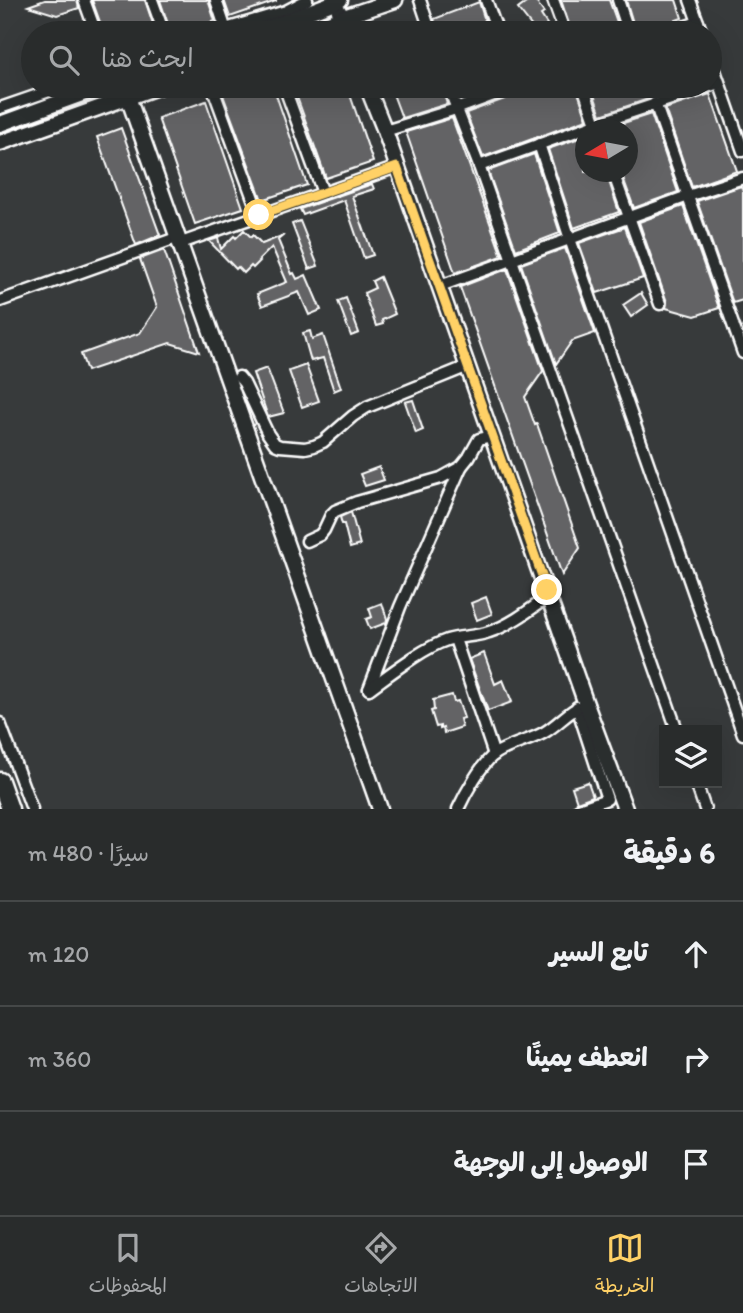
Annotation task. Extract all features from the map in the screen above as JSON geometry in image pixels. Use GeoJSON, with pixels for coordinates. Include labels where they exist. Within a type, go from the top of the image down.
{"type":"FeatureCollection","features":[{"type":"Feature","properties":{"kind":"main road"},"geometry":{"type":"LineString","coordinates":[[0,781],[10,809]]}},
{"type":"Feature","properties":{"kind":"street"},"geometry":{"type":"LineString","coordinates":[[85,0],[92,21]]}},
{"type":"Feature","properties":{"kind":"street"},"geometry":{"type":"LineString","coordinates":[[152,0],[160,21]]}},
{"type":"Feature","properties":{"kind":"street"},"geometry":{"type":"LineString","coordinates":[[216,0],[223,21]]}},
{"type":"Feature","properties":{"kind":"street"},"geometry":{"type":"LineString","coordinates":[[282,0],[288,15]]}},
{"type":"Feature","properties":{"kind":"street"},"geometry":{"type":"LineString","coordinates":[[277,21],[307,0]]}},
{"type":"Feature","properties":{"kind":"street"},"geometry":{"type":"LineString","coordinates":[[265,21],[337,0],[342,21]]}},
{"type":"Feature","properties":{"kind":"street"},"geometry":{"type":"LineString","coordinates":[[334,21],[395,0]]}},
{"type":"Feature","properties":{"kind":"street"},"geometry":{"type":"LineString","coordinates":[[420,0],[427,21]]}},
{"type":"Feature","properties":{"kind":"street"},"geometry":{"type":"LineString","coordinates":[[486,0],[494,21]]}},
{"type":"Feature","properties":{"kind":"street"},"geometry":{"type":"LineString","coordinates":[[553,0],[561,21]]}},
{"type":"Feature","properties":{"kind":"street"},"geometry":{"type":"LineString","coordinates":[[618,0],[625,21]]}},
{"type":"Feature","properties":{"kind":"street"},"geometry":{"type":"LineString","coordinates":[[690,0],[698,21]]}},
{"type":"Feature","properties":{"kind":"street"},"geometry":{"type":"LineString","coordinates":[[722,92],[743,151]]}},
{"type":"Feature","properties":{"kind":"street"},"geometry":{"type":"LineString","coordinates":[[0,108],[29,98]]}},
{"type":"Feature","properties":{"kind":"street"},"geometry":{"type":"LineString","coordinates":[[0,124],[71,98]]}},
{"type":"Feature","properties":{"kind":"street"},"geometry":{"type":"LineString","coordinates":[[0,143],[125,98]]}},
{"type":"Feature","properties":{"kind":"street"},"geometry":{"type":"LineString","coordinates":[[128,98],[380,809]]}},
{"type":"Feature","properties":{"kind":"street"},"geometry":{"type":"LineString","coordinates":[[216,98],[259,215]]}},
{"type":"Feature","properties":{"kind":"street"},"geometry":{"type":"LineString","coordinates":[[288,98],[323,193]]}},
{"type":"Feature","properties":{"kind":"street"},"geometry":{"type":"LineString","coordinates":[[373,98],[549,596],[581,705],[607,799],[579,809]]}},
{"type":"Feature","properties":{"kind":"street"},"geometry":{"type":"LineString","coordinates":[[453,98],[480,166],[675,725]]}},
{"type":"Feature","properties":{"kind":"street"},"geometry":{"type":"LineString","coordinates":[[385,131],[484,98]]}},
{"type":"Feature","properties":{"kind":"street"},"geometry":{"type":"LineString","coordinates":[[587,98],[594,119]]}},
{"type":"Feature","properties":{"kind":"street"},"geometry":{"type":"LineString","coordinates":[[616,119],[671,98]]}},
{"type":"Feature","properties":{"kind":"street"},"geometry":{"type":"LineString","coordinates":[[655,103],[743,353]]}},
{"type":"Feature","properties":{"kind":"street"},"geometry":{"type":"LineString","coordinates":[[480,166],[575,133]]}},
{"type":"Feature","properties":{"kind":"street"},"geometry":{"type":"LineString","coordinates":[[539,144],[743,734]]}},
{"type":"Feature","properties":{"kind":"street"},"geometry":{"type":"LineString","coordinates":[[0,301],[397,167]]}},
{"type":"Feature","properties":{"kind":"street"},"geometry":{"type":"LineString","coordinates":[[440,286],[743,178]]}},
{"type":"Feature","properties":{"kind":"street"},"geometry":{"type":"LineString","coordinates":[[617,182],[660,304]]}},
{"type":"Feature","properties":{"kind":"street"},"geometry":{"type":"LineString","coordinates":[[239,377],[270,439],[280,446],[305,448],[323,442],[367,407],[468,366]]}},
{"type":"Feature","properties":{"kind":"street"},"geometry":{"type":"LineString","coordinates":[[492,436],[480,439],[461,467],[400,607],[369,689],[437,645],[495,630],[549,596]]}},
{"type":"Feature","properties":{"kind":"street"},"geometry":{"type":"LineString","coordinates":[[307,541],[320,535],[335,511],[441,478],[461,467]]}},
{"type":"Feature","properties":{"kind":"street"},"geometry":{"type":"LineString","coordinates":[[455,639],[494,755]]}},
{"type":"Feature","properties":{"kind":"street"},"geometry":{"type":"LineString","coordinates":[[458,809],[481,770],[494,755],[542,734],[581,705]]}},
{"type":"Feature","properties":{"kind":"street"},"geometry":{"type":"LineString","coordinates":[[581,705],[625,809]]}},
{"type":"Feature","properties":{"kind":"street"},"geometry":{"type":"LineString","coordinates":[[0,723],[32,809]]}},
{"type":"Feature","properties":{"kind":"street"},"geometry":{"type":"LineString","coordinates":[[698,788],[705,809]]}},
{"type":"Feature","properties":{"kind":"building"},"geometry":{"type":"Polygon","coordinates":[[[45,0],[77,0],[79,8],[57,15],[28,6],[45,0]]]}},
{"type":"Feature","properties":{"kind":"building"},"geometry":{"type":"Polygon","coordinates":[[[92,0],[145,0],[152,21],[100,21],[92,0]]]}},
{"type":"Feature","properties":{"kind":"building"},"geometry":{"type":"Polygon","coordinates":[[[160,0],[208,0],[215,21],[167,21],[160,0]]]}},
{"type":"Feature","properties":{"kind":"building"},"geometry":{"type":"Polygon","coordinates":[[[224,0],[276,0],[276,1],[230,17],[224,0]]]}},
{"type":"Feature","properties":{"kind":"building"},"geometry":{"type":"Polygon","coordinates":[[[530,0],[535,0],[544,13],[541,15],[545,21],[528,21],[518,9],[530,0]]]}},
{"type":"Feature","properties":{"kind":"building"},"geometry":{"type":"Polygon","coordinates":[[[561,0],[609,0],[617,21],[568,21],[561,0]]]}},
{"type":"Feature","properties":{"kind":"building"},"geometry":{"type":"Polygon","coordinates":[[[626,0],[676,0],[682,18],[674,21],[632,21],[626,0]]]}},
{"type":"Feature","properties":{"kind":"building"},"geometry":{"type":"Polygon","coordinates":[[[479,2],[485,21],[435,21],[479,2]]]}},
{"type":"Feature","properties":{"kind":"building"},"geometry":{"type":"Polygon","coordinates":[[[224,98],[277,98],[307,185],[262,200],[224,98]]]}},
{"type":"Feature","properties":{"kind":"building"},"geometry":{"type":"Polygon","coordinates":[[[297,98],[351,98],[373,162],[326,178],[297,98]]]}},
{"type":"Feature","properties":{"kind":"building"},"geometry":{"type":"Polygon","coordinates":[[[394,98],[445,98],[447,104],[402,118],[394,98]]]}},
{"type":"Feature","properties":{"kind":"building"},"geometry":{"type":"Polygon","coordinates":[[[507,98],[580,98],[587,119],[575,119],[575,123],[483,157],[466,113],[507,98]]]}},
{"type":"Feature","properties":{"kind":"building"},"geometry":{"type":"Polygon","coordinates":[[[595,98],[651,98],[601,115],[595,98]]]}},
{"type":"Feature","properties":{"kind":"building"},"geometry":{"type":"Polygon","coordinates":[[[698,98],[711,98],[737,171],[692,187],[665,109],[698,98]]]}},
{"type":"Feature","properties":{"kind":"building"},"geometry":{"type":"Polygon","coordinates":[[[206,101],[243,208],[195,224],[158,118],[206,101]]]}},
{"type":"Feature","properties":{"kind":"building"},"geometry":{"type":"Polygon","coordinates":[[[651,114],[678,192],[634,208],[625,182],[638,182],[638,119],[636,119],[651,114]]]}},
{"type":"Feature","properties":{"kind":"building"},"geometry":{"type":"Polygon","coordinates":[[[452,118],[502,256],[455,273],[406,132],[452,118]]]}},
{"type":"Feature","properties":{"kind":"building"},"geometry":{"type":"Polygon","coordinates":[[[121,128],[160,235],[136,245],[97,137],[121,128]]]}},
{"type":"Feature","properties":{"kind":"building"},"geometry":{"type":"Polygon","coordinates":[[[575,140],[575,182],[609,182],[619,212],[574,228],[548,149],[575,140]]]}},
{"type":"Feature","properties":{"kind":"building"},"geometry":{"type":"Polygon","coordinates":[[[534,154],[560,233],[516,250],[488,171],[534,154]]]}},
{"type":"Feature","properties":{"kind":"building"},"geometry":{"type":"Polygon","coordinates":[[[372,184],[374,189],[352,196],[373,255],[364,258],[344,200],[303,215],[300,209],[372,184]]]}},
{"type":"Feature","properties":{"kind":"building"},"geometry":{"type":"Polygon","coordinates":[[[741,186],[743,300],[733,303],[697,201],[741,186]]]}},
{"type":"Feature","properties":{"kind":"building"},"geometry":{"type":"Polygon","coordinates":[[[683,206],[719,308],[695,316],[666,308],[667,302],[639,222],[683,206]]]}},
{"type":"Feature","properties":{"kind":"building"},"geometry":{"type":"Polygon","coordinates":[[[300,221],[318,266],[309,269],[292,224],[300,221]]]}},
{"type":"Feature","properties":{"kind":"building"},"geometry":{"type":"Polygon","coordinates":[[[625,227],[643,278],[597,293],[579,243],[625,227]]]}},
{"type":"Feature","properties":{"kind":"building"},"geometry":{"type":"Polygon","coordinates":[[[244,230],[262,244],[284,235],[278,240],[292,274],[294,273],[297,279],[306,275],[321,310],[309,315],[299,292],[262,306],[257,294],[287,282],[272,247],[253,268],[251,266],[244,273],[238,267],[236,269],[209,241],[218,238],[221,249],[244,230]]]}},
{"type":"Feature","properties":{"kind":"building"},"geometry":{"type":"Polygon","coordinates":[[[565,248],[595,333],[572,341],[556,364],[521,264],[565,248]]]}},
{"type":"Feature","properties":{"kind":"building"},"geometry":{"type":"Polygon","coordinates":[[[164,250],[199,352],[170,343],[87,371],[81,354],[140,333],[157,307],[140,259],[164,250]]]}},
{"type":"Feature","properties":{"kind":"building"},"geometry":{"type":"Polygon","coordinates":[[[507,269],[543,371],[525,397],[580,548],[562,575],[460,287],[507,269]]]}},
{"type":"Feature","properties":{"kind":"building"},"geometry":{"type":"Polygon","coordinates":[[[380,277],[395,314],[376,326],[364,293],[375,288],[372,281],[380,277]]]}},
{"type":"Feature","properties":{"kind":"building"},"geometry":{"type":"Polygon","coordinates":[[[641,293],[648,305],[631,317],[623,305],[641,293]]]}},
{"type":"Feature","properties":{"kind":"building"},"geometry":{"type":"Polygon","coordinates":[[[346,298],[359,333],[351,336],[338,301],[346,298]]]}},
{"type":"Feature","properties":{"kind":"building"},"geometry":{"type":"Polygon","coordinates":[[[310,331],[312,339],[323,335],[341,388],[334,391],[323,358],[311,361],[303,333],[310,331]]]}},
{"type":"Feature","properties":{"kind":"building"},"geometry":{"type":"Polygon","coordinates":[[[306,365],[319,401],[302,407],[289,371],[306,365]]]}},
{"type":"Feature","properties":{"kind":"building"},"geometry":{"type":"Polygon","coordinates":[[[267,368],[284,413],[268,417],[253,373],[267,368]]]}},
{"type":"Feature","properties":{"kind":"building"},"geometry":{"type":"Polygon","coordinates":[[[413,400],[423,430],[416,433],[405,402],[413,400]]]}},
{"type":"Feature","properties":{"kind":"building"},"geometry":{"type":"Polygon","coordinates":[[[379,467],[384,480],[365,486],[360,474],[379,467]]]}},
{"type":"Feature","properties":{"kind":"building"},"geometry":{"type":"Polygon","coordinates":[[[351,512],[360,545],[350,548],[340,517],[351,512]]]}},
{"type":"Feature","properties":{"kind":"building"},"geometry":{"type":"Polygon","coordinates":[[[486,597],[492,614],[477,620],[471,603],[486,597]]]}},
{"type":"Feature","properties":{"kind":"building"},"geometry":{"type":"Polygon","coordinates":[[[382,603],[386,623],[370,629],[366,619],[372,617],[369,608],[382,603]]]}},
{"type":"Feature","properties":{"kind":"building"},"geometry":{"type":"Polygon","coordinates":[[[484,653],[495,684],[503,680],[512,702],[488,711],[469,659],[484,653]]]}},
{"type":"Feature","properties":{"kind":"building"},"geometry":{"type":"Polygon","coordinates":[[[452,695],[454,702],[458,701],[464,718],[460,719],[462,727],[444,733],[443,728],[436,727],[431,711],[434,710],[433,700],[452,695]]]}},
{"type":"Feature","properties":{"kind":"building"},"geometry":{"type":"Polygon","coordinates":[[[588,782],[593,796],[577,802],[572,787],[588,782]]]}},
{"type":"Feature","properties":{"kind":"route"},"geometry":{"type":"LineString","coordinates":[[259,215],[397,167],[547,590]]}}]}
